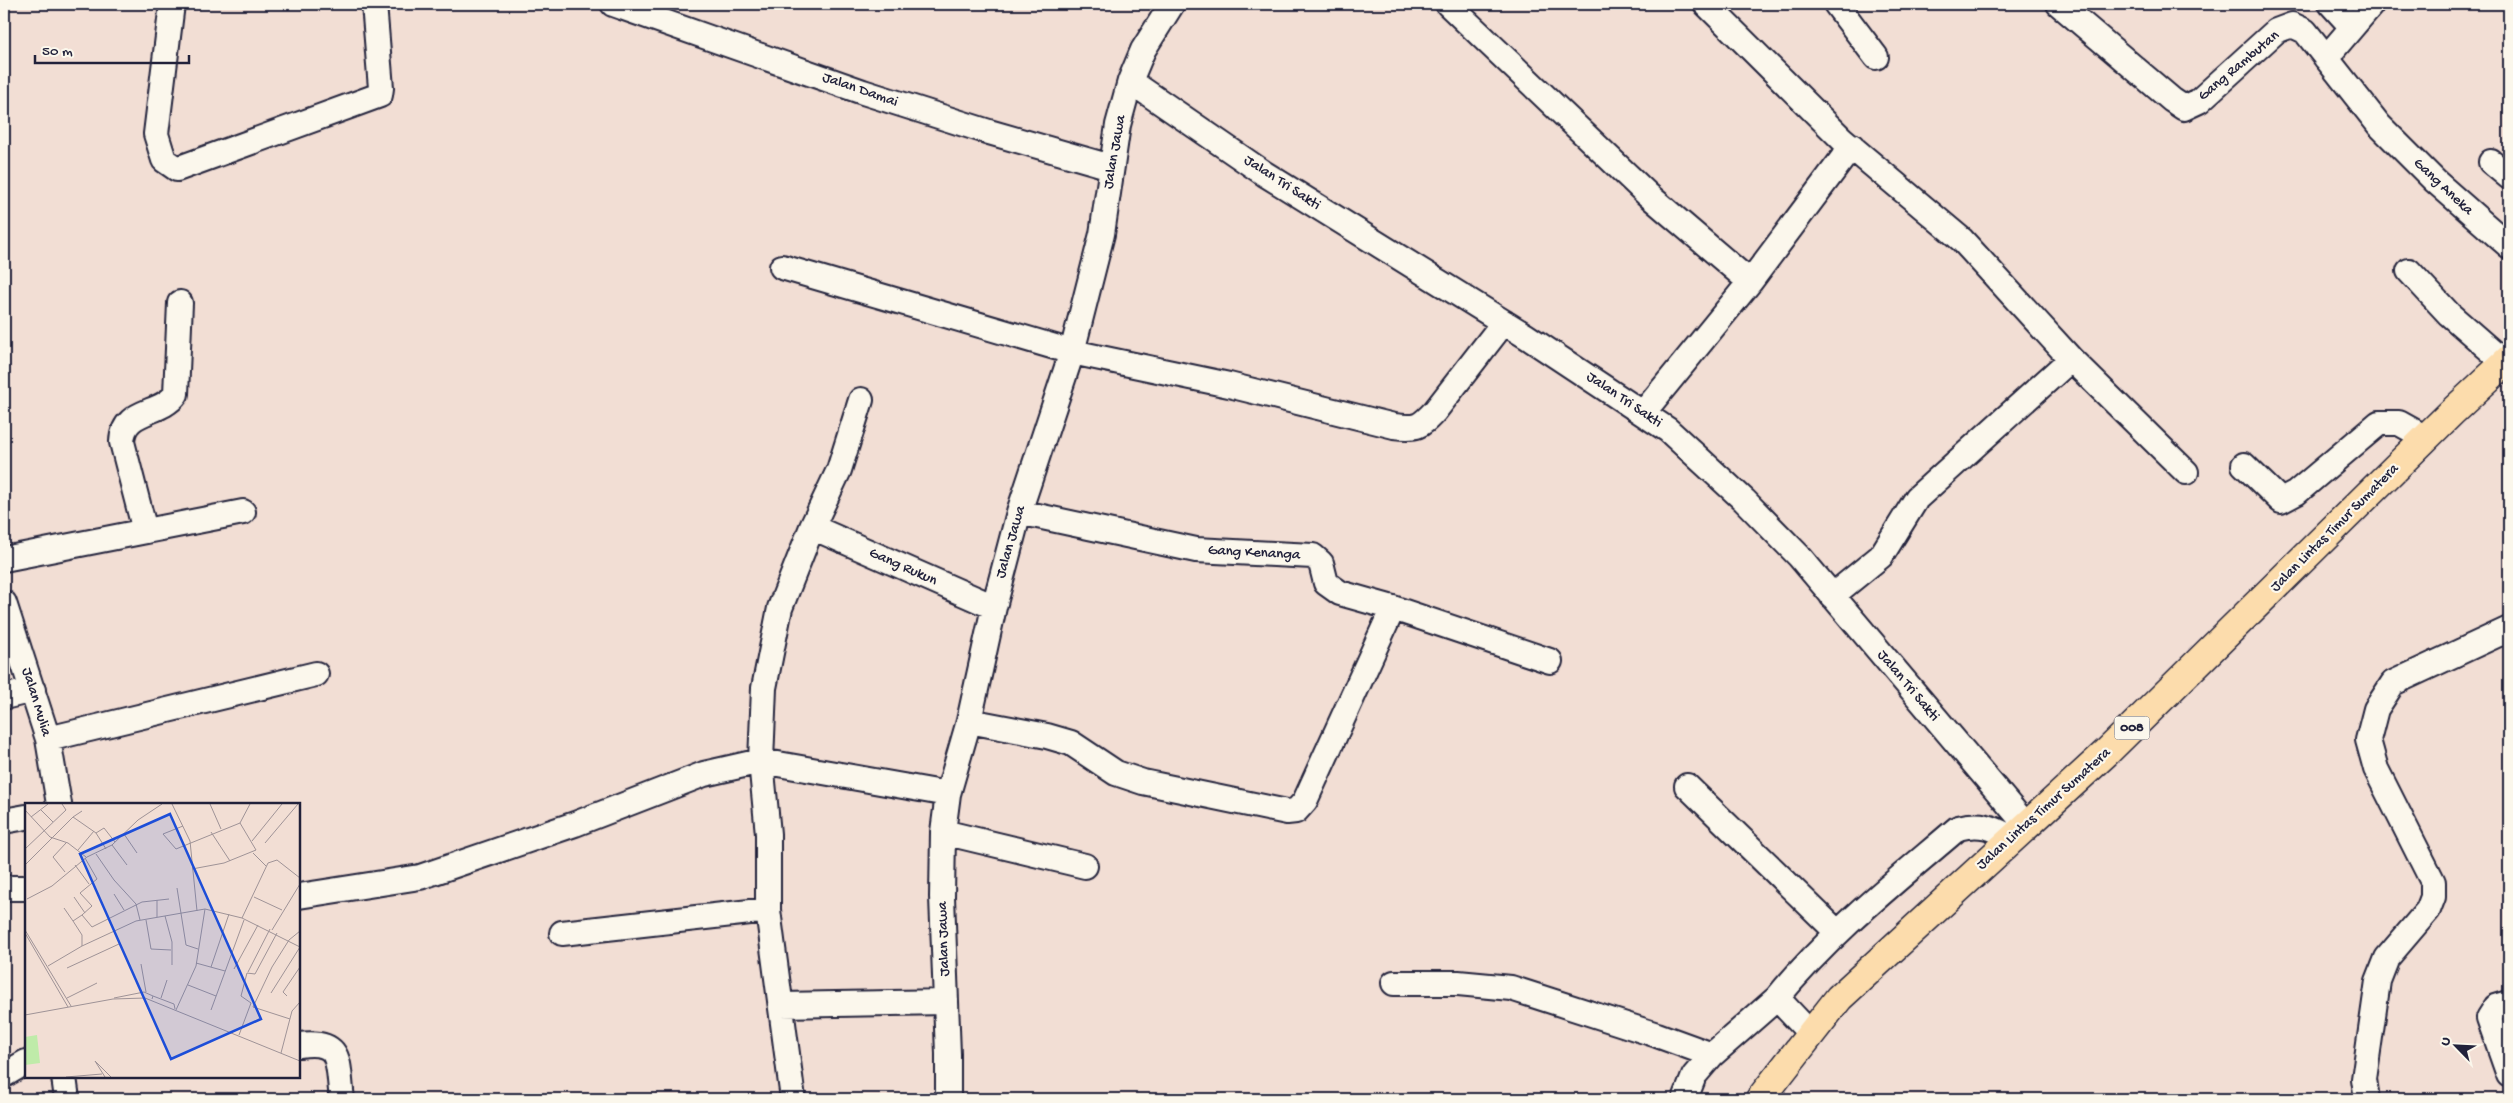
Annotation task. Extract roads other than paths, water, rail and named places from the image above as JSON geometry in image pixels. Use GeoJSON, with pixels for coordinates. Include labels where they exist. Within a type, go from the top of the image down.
{"type":"FeatureCollection","features":[{"type":"Feature","properties":{"kind":"highway","name":"Jalan Lintas Timur Sumatera"},"geometry":{"type":"LineString","coordinates":[[1760,1099],[1839,998],[2107,752],[2426,438],[2507,361]]}},
{"type":"Feature","properties":{"kind":"street"},"geometry":{"type":"LineString","coordinates":[[172,4],[156,134],[164,160],[177,169],[380,95],[374,4]]}},
{"type":"Feature","properties":{"kind":"street","name":"Jalan Damai"},"geometry":{"type":"LineString","coordinates":[[613,4],[661,12],[863,92],[989,132],[1111,167]]}},
{"type":"Feature","properties":{"kind":"street","name":"Jalan Jawa"},"geometry":{"type":"LineString","coordinates":[[948,1099],[942,832],[948,794],[969,721],[994,607],[1019,512],[1072,352],[1102,234],[1118,124],[1130,81],[1143,50],[1172,4]]}},
{"type":"Feature","properties":{"kind":"street"},"geometry":{"type":"LineString","coordinates":[[1448,4],[1647,194],[1750,282]]}},
{"type":"Feature","properties":{"kind":"street"},"geometry":{"type":"LineString","coordinates":[[1706,4],[1842,139],[1962,240],[2071,359],[2186,472]]}},
{"type":"Feature","properties":{"kind":"street"},"geometry":{"type":"LineString","coordinates":[[1836,4],[1876,57]]}},
{"type":"Feature","properties":{"kind":"street","name":"Gang Rambutan"},"geometry":{"type":"LineString","coordinates":[[2059,4],[2184,108],[2199,101],[2276,31],[2292,25],[2305,31],[2379,125]]}},
{"type":"Feature","properties":{"kind":"street"},"geometry":{"type":"LineString","coordinates":[[2331,4],[2352,26]]}},
{"type":"Feature","properties":{"kind":"street"},"geometry":{"type":"LineString","coordinates":[[2326,58],[2372,4]]}},
{"type":"Feature","properties":{"kind":"street","name":"Jalan Tri Sakti"},"geometry":{"type":"LineString","coordinates":[[1130,81],[1265,174],[1504,322],[1668,430],[1744,500],[1799,556],[2019,832]]}},
{"type":"Feature","properties":{"kind":"street","name":"Gang Aneka"},"geometry":{"type":"LineString","coordinates":[[2379,125],[2436,181],[2509,246]]}},
{"type":"Feature","properties":{"kind":"street"},"geometry":{"type":"LineString","coordinates":[[1643,412],[1750,282],[1852,146]]}},
{"type":"Feature","properties":{"kind":"street"},"geometry":{"type":"LineString","coordinates":[[2491,162],[2509,177]]}},
{"type":"Feature","properties":{"kind":"street"},"geometry":{"type":"LineString","coordinates":[[782,267],[1072,352],[1229,385],[1394,426],[1412,428],[1422,424],[1435,411],[1504,322]]}},
{"type":"Feature","properties":{"kind":"street"},"geometry":{"type":"LineString","coordinates":[[2409,272],[2449,314],[2507,361]]}},
{"type":"Feature","properties":{"kind":"street"},"geometry":{"type":"LineString","coordinates":[[145,531],[122,442],[122,434],[130,420],[166,404],[176,394],[180,303]]}},
{"type":"Feature","properties":{"kind":"street"},"geometry":{"type":"LineString","coordinates":[[1832,596],[1881,556],[1917,498],[2071,359]]}},
{"type":"Feature","properties":{"kind":"street"},"geometry":{"type":"LineString","coordinates":[[793,1099],[768,910],[768,834],[761,761],[764,688],[780,608],[812,527],[839,470],[861,400]]}},
{"type":"Feature","properties":{"kind":"street"},"geometry":{"type":"LineString","coordinates":[[2244,465],[2281,501],[2296,493],[2379,424],[2399,424],[2426,438]]}},
{"type":"Feature","properties":{"kind":"street"},"geometry":{"type":"LineString","coordinates":[[4,559],[243,512]]}},
{"type":"Feature","properties":{"kind":"street","name":"Gang Kenanga"},"geometry":{"type":"LineString","coordinates":[[1019,512],[1196,550],[1313,556],[1320,563],[1328,586],[1340,593],[1393,608],[1550,661]]}},
{"type":"Feature","properties":{"kind":"street","name":"Gang Rukun"},"geometry":{"type":"LineString","coordinates":[[812,527],[994,607]]}},
{"type":"Feature","properties":{"kind":"street","name":"Jalan Mulia"},"geometry":{"type":"LineString","coordinates":[[4,603],[48,739],[59,803]]}},
{"type":"Feature","properties":{"kind":"street"},"geometry":{"type":"LineString","coordinates":[[969,721],[1047,736],[1071,744],[1116,773],[1143,782],[1287,812],[1296,811],[1305,801],[1393,608]]}},
{"type":"Feature","properties":{"kind":"street"},"geometry":{"type":"LineString","coordinates":[[2367,1099],[2364,1079],[2378,981],[2387,958],[2428,910],[2434,896],[2433,882],[2376,769],[2368,740],[2376,709],[2394,683],[2509,629]]}},
{"type":"Feature","properties":{"kind":"street"},"geometry":{"type":"LineString","coordinates":[[48,739],[316,674]]}},
{"type":"Feature","properties":{"kind":"street"},"geometry":{"type":"LineString","coordinates":[[4,697],[33,690]]}},
{"type":"Feature","properties":{"kind":"street"},"geometry":{"type":"LineString","coordinates":[[300,896],[420,877],[575,824],[704,774],[761,761],[948,794]]}},
{"type":"Feature","properties":{"kind":"street"},"geometry":{"type":"LineString","coordinates":[[1687,786],[1837,932]]}},
{"type":"Feature","properties":{"kind":"street"},"geometry":{"type":"LineString","coordinates":[[4,821],[25,817]]}},
{"type":"Feature","properties":{"kind":"street"},"geometry":{"type":"LineString","coordinates":[[1685,1099],[1694,1076],[1712,1055],[1777,998],[1799,970],[1837,932],[1958,828],[1971,824],[2019,832]]}},
{"type":"Feature","properties":{"kind":"street"},"geometry":{"type":"LineString","coordinates":[[942,832],[1085,866]]}},
{"type":"Feature","properties":{"kind":"street"},"geometry":{"type":"LineString","coordinates":[[562,933],[768,910]]}},
{"type":"Feature","properties":{"kind":"street"},"geometry":{"type":"LineString","coordinates":[[1394,982],[1458,983],[1511,988],[1657,1035],[1712,1055]]}},
{"type":"Feature","properties":{"kind":"street"},"geometry":{"type":"LineString","coordinates":[[1777,998],[1810,1033]]}},
{"type":"Feature","properties":{"kind":"street"},"geometry":{"type":"LineString","coordinates":[[781,1005],[946,1002]]}},
{"type":"Feature","properties":{"kind":"street"},"geometry":{"type":"LineString","coordinates":[[2509,1003],[2496,1007],[2489,1018],[2509,1075]]}},
{"type":"Feature","properties":{"kind":"street"},"geometry":{"type":"LineString","coordinates":[[300,1045],[325,1044],[332,1050],[337,1058],[342,1099]]}},
{"type":"Feature","properties":{"kind":"street"},"geometry":{"type":"LineString","coordinates":[[4,1075],[25,1063]]}},
{"type":"Feature","properties":{"kind":"street"},"geometry":{"type":"LineString","coordinates":[[64,1078],[67,1099]]}}]}
